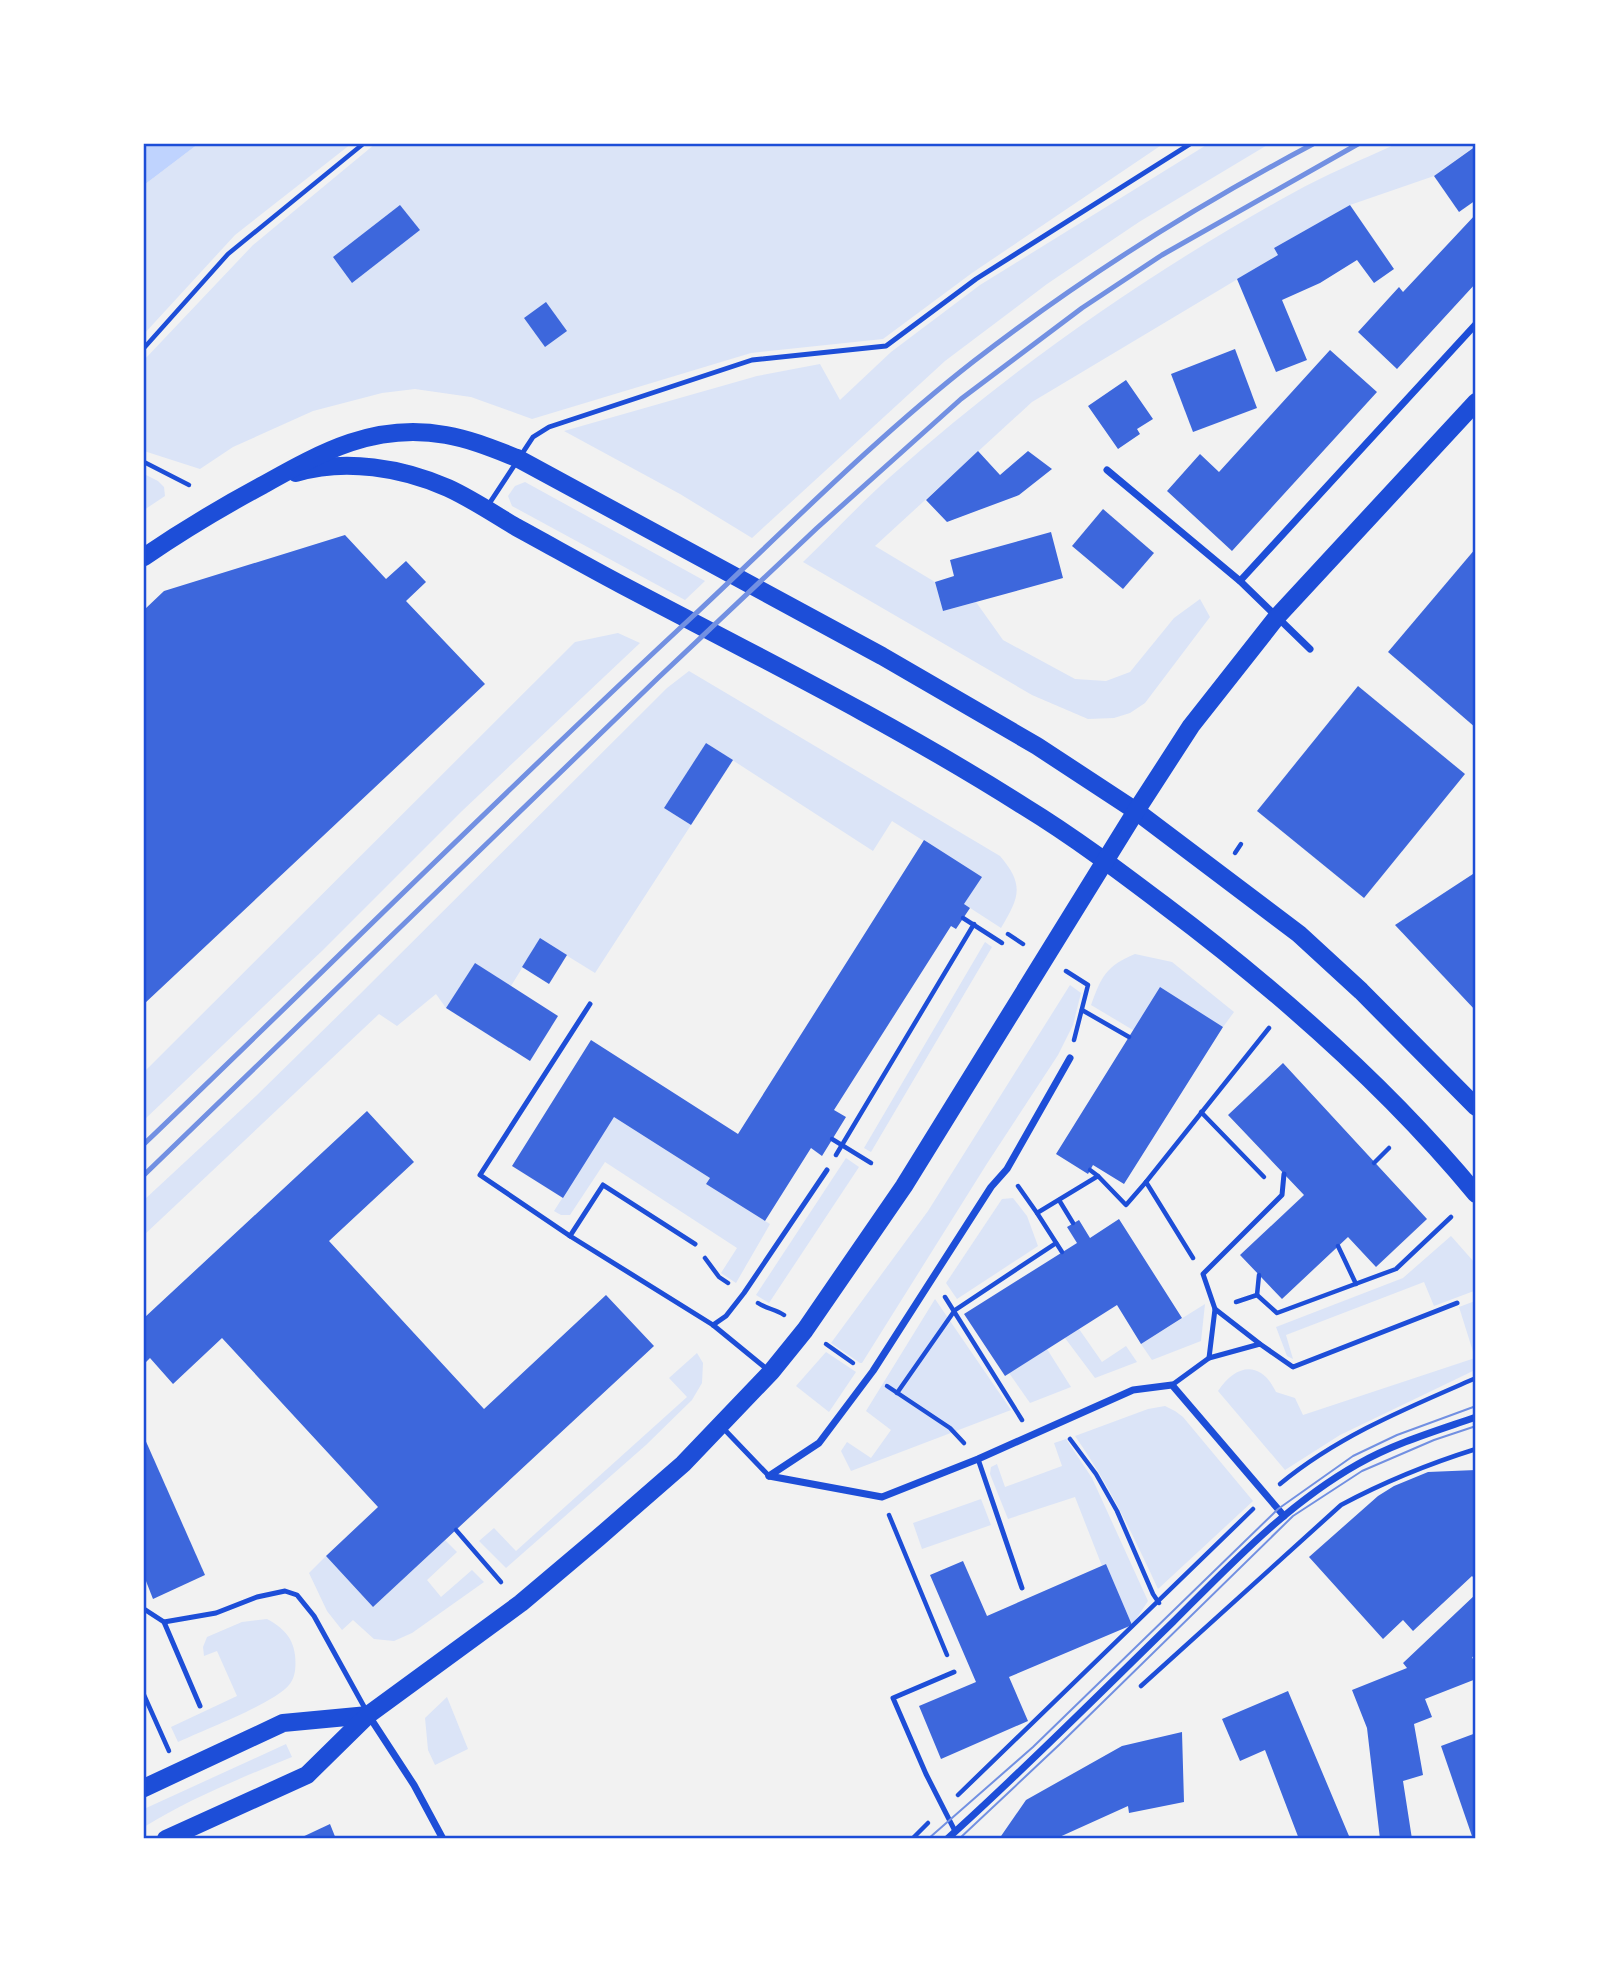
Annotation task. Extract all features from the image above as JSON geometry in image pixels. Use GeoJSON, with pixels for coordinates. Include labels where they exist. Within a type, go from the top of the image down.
{"type":"FeatureCollection","features":[{"type":"Feature","properties":{"kind":"main road"},"geometry":{"type":"LineString","coordinates":[[166,1839],[307,1775],[368,1715],[521,1603],[683,1464],[771,1372],[805,1330],[896,1197],[1191,726],[1276,618],[1475,402]]}},
{"type":"Feature","properties":{"kind":"main road"},"geometry":{"type":"LineString","coordinates":[[144,557],[225,506],[308,459],[339,446],[387,434],[445,434],[517,458],[882,656],[1037,746],[1136,811],[1299,934],[1361,991],[1475,1107]]}},
{"type":"Feature","properties":{"kind":"main road"},"geometry":{"type":"LineString","coordinates":[[272,480],[305,470],[373,467],[412,475],[450,489],[595,571],[917,743],[1018,803],[1105,860],[1240,964],[1333,1044],[1442,1155],[1475,1194]]}},
{"type":"Feature","properties":{"kind":"main road"},"geometry":{"type":"LineString","coordinates":[[144,1788],[283,1723],[368,1715]]}},
{"type":"Feature","properties":{"kind":"street"},"geometry":{"type":"LineString","coordinates":[[1240,581],[1475,324]]}},
{"type":"Feature","properties":{"kind":"street"},"geometry":{"type":"LineString","coordinates":[[1107,470],[1240,581],[1310,649]]}},
{"type":"Feature","properties":{"kind":"street"},"geometry":{"type":"LineString","coordinates":[[769,1476],[819,1443],[870,1375],[991,1187],[1007,1169],[1070,1058]]}},
{"type":"Feature","properties":{"kind":"street"},"geometry":{"type":"LineString","coordinates":[[769,1476],[882,1497],[978,1459],[1133,1390],[1172,1385],[1284,1516]]}},
{"type":"Feature","properties":{"kind":"street"},"geometry":{"type":"LineString","coordinates":[[947,1839],[1284,1516],[1320,1488],[1359,1464],[1401,1443],[1475,1417]]}},
{"type":"Feature","properties":{"kind":"street"},"geometry":{"type":"LineString","coordinates":[[368,1715],[414,1785],[443,1839]]}},
{"type":"Feature","properties":{"kind":"lane"},"geometry":{"type":"LineString","coordinates":[[486,509],[533,437],[549,427],[752,360],[886,346],[976,279],[1190,144]]}},
{"type":"Feature","properties":{"kind":"lane"},"geometry":{"type":"LineString","coordinates":[[590,1004],[480,1175],[570,1236],[713,1325],[771,1372]]}},
{"type":"Feature","properties":{"kind":"lane"},"geometry":{"type":"LineString","coordinates":[[713,1325],[726,1315],[744,1293],[827,1170]]}},
{"type":"Feature","properties":{"kind":"lane"},"geometry":{"type":"LineString","coordinates":[[1209,1358],[1216,1309],[1203,1274],[1282,1195],[1284,1174]]}},
{"type":"Feature","properties":{"kind":"lane"},"geometry":{"type":"LineString","coordinates":[[570,1236],[603,1185],[695,1244]]}},
{"type":"Feature","properties":{"kind":"lane"},"geometry":{"type":"LineString","coordinates":[[1216,1309],[1293,1367],[1457,1303]]}},
{"type":"Feature","properties":{"kind":"lane"},"geometry":{"type":"LineString","coordinates":[[1172,1385],[1209,1358],[1260,1344]]}},
{"type":"Feature","properties":{"kind":"lane"},"geometry":{"type":"LineString","coordinates":[[720,1425],[769,1476]]}},
{"type":"Feature","properties":{"kind":"lane"},"geometry":{"type":"LineString","coordinates":[[978,1459],[1022,1588]]}},
{"type":"Feature","properties":{"kind":"lane"},"geometry":{"type":"LineString","coordinates":[[164,1622],[216,1613],[257,1597],[285,1591],[297,1595],[314,1616],[368,1715]]}},
{"type":"Feature","properties":{"kind":"lane"},"geometry":{"type":"LineString","coordinates":[[144,1609],[164,1622],[200,1706]]}},
{"type":"Feature","properties":{"kind":"lane"},"geometry":{"type":"LineString","coordinates":[[954,1672],[893,1698],[955,1832]]}},
{"type":"Feature","properties":{"kind":"path"},"geometry":{"type":"LineString","coordinates":[[144,348],[228,254],[363,144]]}},
{"type":"Feature","properties":{"kind":"path"},"geometry":{"type":"LineString","coordinates":[[144,462],[189,485]]}},
{"type":"Feature","properties":{"kind":"path"},"geometry":{"type":"LineString","coordinates":[[963,918],[1002,943]]}},
{"type":"Feature","properties":{"kind":"path"},"geometry":{"type":"LineString","coordinates":[[827,1170],[974,924]]}},
{"type":"Feature","properties":{"kind":"path"},"geometry":{"type":"LineString","coordinates":[[1046,959],[1088,985],[1070,1058]]}},
{"type":"Feature","properties":{"kind":"path"},"geometry":{"type":"LineString","coordinates":[[1082,1010],[1129,1037]]}},
{"type":"Feature","properties":{"kind":"path"},"geometry":{"type":"LineString","coordinates":[[1090,1170],[1126,1205],[1269,1028]]}},
{"type":"Feature","properties":{"kind":"path"},"geometry":{"type":"LineString","coordinates":[[1201,1112],[1282,1195]]}},
{"type":"Feature","properties":{"kind":"path"},"geometry":{"type":"LineString","coordinates":[[832,1139],[871,1163]]}},
{"type":"Feature","properties":{"kind":"path"},"geometry":{"type":"LineString","coordinates":[[1374,1163],[1389,1148]]}},
{"type":"Feature","properties":{"kind":"path"},"geometry":{"type":"LineString","coordinates":[[1007,1169],[1062,1252]]}},
{"type":"Feature","properties":{"kind":"path"},"geometry":{"type":"LineString","coordinates":[[1037,1213],[1098,1176]]}},
{"type":"Feature","properties":{"kind":"path"},"geometry":{"type":"LineString","coordinates":[[1146,1182],[1203,1274]]}},
{"type":"Feature","properties":{"kind":"path"},"geometry":{"type":"LineString","coordinates":[[1059,1200],[1073,1223]]}},
{"type":"Feature","properties":{"kind":"path"},"geometry":{"type":"LineString","coordinates":[[1256,1295],[1277,1313],[1396,1269],[1451,1217]]}},
{"type":"Feature","properties":{"kind":"path"},"geometry":{"type":"LineString","coordinates":[[897,1393],[955,1310],[1056,1243]]}},
{"type":"Feature","properties":{"kind":"path"},"geometry":{"type":"LineString","coordinates":[[695,1244],[719,1276],[744,1293]]}},
{"type":"Feature","properties":{"kind":"path"},"geometry":{"type":"LineString","coordinates":[[1338,1246],[1356,1284]]}},
{"type":"Feature","properties":{"kind":"path"},"geometry":{"type":"LineString","coordinates":[[1256,1295],[1259,1275]]}},
{"type":"Feature","properties":{"kind":"path"},"geometry":{"type":"LineString","coordinates":[[933,1280],[955,1310],[1031,1436]]}},
{"type":"Feature","properties":{"kind":"path"},"geometry":{"type":"LineString","coordinates":[[1216,1309],[1256,1295]]}},
{"type":"Feature","properties":{"kind":"path"},"geometry":{"type":"LineString","coordinates":[[870,1375],[950,1428],[978,1459]]}},
{"type":"Feature","properties":{"kind":"path"},"geometry":{"type":"LineString","coordinates":[[912,1839],[1266,1496],[1306,1463],[1383,1419],[1475,1378]]}},
{"type":"Feature","properties":{"kind":"path"},"geometry":{"type":"LineString","coordinates":[[1054,1424],[1070,1438],[1096,1474],[1117,1511],[1158,1602],[1174,1620]]}},
{"type":"Feature","properties":{"kind":"path"},"geometry":{"type":"LineString","coordinates":[[1135,1692],[1341,1505],[1376,1486],[1475,1449]]}},
{"type":"Feature","properties":{"kind":"path"},"geometry":{"type":"LineString","coordinates":[[885,1506],[954,1672]]}},
{"type":"Feature","properties":{"kind":"path"},"geometry":{"type":"LineString","coordinates":[[456,1530],[501,1582]]}},
{"type":"Feature","properties":{"kind":"path"},"geometry":{"type":"LineString","coordinates":[[144,1695],[171,1755]]}},
{"type":"Feature","properties":{"kind":"shaded area"},"geometry":{"type":"Polygon","coordinates":[[[198,144],[351,144],[235,235],[144,334],[144,185],[198,144]]]}},
{"type":"Feature","properties":{"kind":"shaded area"},"geometry":{"type":"Polygon","coordinates":[[[375,144],[1163,144],[972,273],[883,339],[751,353],[532,419],[471,397],[415,389],[382,393],[313,411],[233,447],[200,469],[144,451],[144,360],[253,245],[375,144]]]}},
{"type":"Feature","properties":{"kind":"shaded area"},"geometry":{"type":"Polygon","coordinates":[[[1208,144],[1269,144],[1139,222],[1047,284],[945,361],[752,538],[680,494],[564,431],[757,376],[820,364],[840,400],[891,352],[980,285],[1208,144]]]}},
{"type":"Feature","properties":{"kind":"shaded area"},"geometry":{"type":"Polygon","coordinates":[[[1396,144],[1475,146],[1434,176],[1350,205],[1274,248],[1278,255],[1032,402],[875,546],[935,582],[943,611],[976,602],[1003,640],[1075,679],[1106,681],[1130,672],[1174,618],[1200,599],[1210,617],[1145,703],[1130,713],[1114,718],[1088,719],[1032,695],[803,562],[879,487],[936,437],[1083,324],[1238,224],[1317,180],[1396,144]]]}},
{"type":"Feature","properties":{"kind":"shaded area"},"geometry":{"type":"Polygon","coordinates":[[[144,474],[164,487],[165,496],[144,510],[144,474]]]}},
{"type":"Feature","properties":{"kind":"shaded area"},"geometry":{"type":"Polygon","coordinates":[[[525,482],[705,581],[685,600],[512,506],[508,496],[515,486],[525,482]]]}},
{"type":"Feature","properties":{"kind":"shaded area"},"geometry":{"type":"Polygon","coordinates":[[[618,633],[640,643],[462,811],[323,950],[144,1120],[144,1072],[575,642],[618,633]]]}},
{"type":"Feature","properties":{"kind":"shaded area"},"geometry":{"type":"Polygon","coordinates":[[[689,671],[1000,856],[1013,875],[1017,892],[1001,928],[964,904],[981,877],[892,821],[873,851],[706,743],[664,808],[691,825],[595,973],[540,939],[511,986],[446,1008],[436,994],[397,1026],[379,1014],[144,1235],[144,1200],[256,1096],[667,688],[689,671]]]}},
{"type":"Feature","properties":{"kind":"shaded area"},"geometry":{"type":"Polygon","coordinates":[[[985,942],[992,947],[871,1152],[864,1148],[985,942]]]}},
{"type":"Feature","properties":{"kind":"shaded area"},"geometry":{"type":"Polygon","coordinates":[[[1135,954],[1172,962],[1234,1012],[1223,1027],[1133,1030],[1091,1005],[1098,987],[1111,968],[1135,954]]]}},
{"type":"Feature","properties":{"kind":"shaded area"},"geometry":{"type":"Polygon","coordinates":[[[1070,985],[1081,993],[1073,1025],[1058,1055],[860,1363],[831,1343],[928,1211],[1070,985]]]}},
{"type":"Feature","properties":{"kind":"shaded area"},"geometry":{"type":"Polygon","coordinates":[[[614,1117],[710,1178],[706,1184],[770,1224],[736,1283],[721,1273],[737,1248],[605,1162],[570,1215],[561,1215],[554,1211],[614,1117]]]}},
{"type":"Feature","properties":{"kind":"shaded area"},"geometry":{"type":"Polygon","coordinates":[[[846,1158],[859,1167],[769,1303],[756,1295],[846,1158]]]}},
{"type":"Feature","properties":{"kind":"shaded area"},"geometry":{"type":"Polygon","coordinates":[[[1013,1198],[1027,1216],[1038,1246],[957,1299],[946,1283],[1002,1199],[1013,1198]]]}},
{"type":"Feature","properties":{"kind":"shaded area"},"geometry":{"type":"Polygon","coordinates":[[[1451,1236],[1474,1262],[1474,1291],[1434,1306],[1424,1282],[1286,1335],[1293,1359],[1287,1356],[1276,1327],[1403,1278],[1451,1236]]]}},
{"type":"Feature","properties":{"kind":"shaded area"},"geometry":{"type":"Polygon","coordinates":[[[935,1299],[1011,1410],[851,1471],[841,1451],[847,1442],[871,1458],[891,1430],[866,1411],[935,1299]]]}},
{"type":"Feature","properties":{"kind":"shaded area"},"geometry":{"type":"Polygon","coordinates":[[[1475,1301],[1475,1358],[1459,1307],[1475,1301]]]}},
{"type":"Feature","properties":{"kind":"shaded area"},"geometry":{"type":"Polygon","coordinates":[[[1205,1304],[1201,1341],[1152,1360],[1141,1344],[1205,1304]]]}},
{"type":"Feature","properties":{"kind":"shaded area"},"geometry":{"type":"Polygon","coordinates":[[[1079,1329],[1102,1362],[1126,1346],[1137,1362],[1095,1378],[1065,1338],[1079,1329]]]}},
{"type":"Feature","properties":{"kind":"shaded area"},"geometry":{"type":"Polygon","coordinates":[[[1047,1349],[1071,1387],[1030,1403],[1009,1373],[1047,1349]]]}},
{"type":"Feature","properties":{"kind":"shaded area"},"geometry":{"type":"Polygon","coordinates":[[[826,1352],[856,1372],[829,1412],[796,1386],[826,1352]]]}},
{"type":"Feature","properties":{"kind":"shaded area"},"geometry":{"type":"Polygon","coordinates":[[[697,1353],[703,1363],[702,1383],[692,1400],[646,1445],[506,1568],[479,1541],[494,1528],[516,1551],[687,1397],[669,1378],[697,1353]]]}},
{"type":"Feature","properties":{"kind":"shaded area"},"geometry":{"type":"Polygon","coordinates":[[[1475,1358],[1475,1370],[1340,1435],[1285,1470],[1218,1391],[1233,1375],[1248,1369],[1256,1371],[1270,1382],[1276,1392],[1295,1398],[1303,1415],[1475,1358]]]}},
{"type":"Feature","properties":{"kind":"shaded area"},"geometry":{"type":"Polygon","coordinates":[[[1165,1406],[1183,1417],[1253,1501],[1158,1589],[1110,1492],[1075,1436],[1148,1409],[1165,1406]]]}},
{"type":"Feature","properties":{"kind":"shaded area"},"geometry":{"type":"Polygon","coordinates":[[[1066,1439],[1092,1478],[1148,1601],[1132,1625],[1106,1564],[1102,1566],[1075,1497],[1008,1519],[990,1474],[991,1467],[997,1464],[1005,1487],[1062,1466],[1054,1443],[1066,1439]]]}},
{"type":"Feature","properties":{"kind":"shaded area"},"geometry":{"type":"Polygon","coordinates":[[[981,1499],[991,1525],[922,1549],[913,1523],[981,1499]]]}},
{"type":"Feature","properties":{"kind":"shaded area"},"geometry":{"type":"Polygon","coordinates":[[[445,1540],[457,1552],[427,1580],[441,1597],[472,1570],[484,1582],[412,1633],[394,1641],[374,1639],[353,1620],[342,1630],[327,1611],[309,1573],[326,1556],[373,1607],[445,1540]]]}},
{"type":"Feature","properties":{"kind":"shaded area"},"geometry":{"type":"Polygon","coordinates":[[[267,1619],[282,1629],[292,1643],[295,1663],[294,1675],[289,1685],[253,1708],[178,1742],[171,1727],[237,1696],[217,1651],[204,1656],[203,1647],[207,1637],[242,1622],[267,1619]]]}},
{"type":"Feature","properties":{"kind":"shaded area"},"geometry":{"type":"Polygon","coordinates":[[[447,1697],[468,1749],[435,1765],[428,1750],[425,1718],[447,1697]]]}},
{"type":"Feature","properties":{"kind":"shaded area"},"geometry":{"type":"Polygon","coordinates":[[[286,1744],[292,1757],[198,1798],[144,1827],[144,1809],[286,1744]]]}},
{"type":"Feature","properties":{"kind":"water"},"geometry":{"type":"Polygon","coordinates":[[[144,144],[198,144],[144,185],[144,144]]]}},
{"type":"Feature","properties":{"kind":"building"},"geometry":{"type":"Polygon","coordinates":[[[1476,146],[1476,200],[1459,212],[1434,176],[1476,146]]]}},
{"type":"Feature","properties":{"kind":"building"},"geometry":{"type":"Polygon","coordinates":[[[400,205],[420,230],[352,283],[333,257],[400,205]]]}},
{"type":"Feature","properties":{"kind":"building"},"geometry":{"type":"Polygon","coordinates":[[[1350,205],[1394,269],[1374,283],[1357,260],[1320,283],[1282,300],[1307,360],[1276,372],[1237,279],[1278,255],[1274,248],[1350,205]]]}},
{"type":"Feature","properties":{"kind":"building"},"geometry":{"type":"Polygon","coordinates":[[[1476,214],[1476,283],[1397,369],[1358,332],[1399,287],[1403,292],[1476,214]]]}},
{"type":"Feature","properties":{"kind":"building"},"geometry":{"type":"Polygon","coordinates":[[[546,302],[567,331],[545,347],[524,318],[546,302]]]}},
{"type":"Feature","properties":{"kind":"building"},"geometry":{"type":"Polygon","coordinates":[[[1235,349],[1257,408],[1193,432],[1171,374],[1235,349]]]}},
{"type":"Feature","properties":{"kind":"building"},"geometry":{"type":"Polygon","coordinates":[[[1330,350],[1377,392],[1232,551],[1167,491],[1200,454],[1219,472],[1330,350]]]}},
{"type":"Feature","properties":{"kind":"building"},"geometry":{"type":"Polygon","coordinates":[[[1126,380],[1153,419],[1137,429],[1140,434],[1118,449],[1088,406],[1126,380]]]}},
{"type":"Feature","properties":{"kind":"building"},"geometry":{"type":"Polygon","coordinates":[[[978,451],[1000,475],[1028,451],[1052,469],[1019,495],[947,522],[926,500],[978,451]]]}},
{"type":"Feature","properties":{"kind":"building"},"geometry":{"type":"Polygon","coordinates":[[[1103,509],[1154,553],[1123,589],[1072,546],[1103,509]]]}},
{"type":"Feature","properties":{"kind":"building"},"geometry":{"type":"Polygon","coordinates":[[[1051,532],[1063,578],[943,611],[935,582],[954,576],[950,560],[1051,532]]]}},
{"type":"Feature","properties":{"kind":"building"},"geometry":{"type":"Polygon","coordinates":[[[345,535],[386,579],[406,561],[426,582],[406,601],[485,684],[144,1004],[144,610],[164,591],[345,535]]]}},
{"type":"Feature","properties":{"kind":"building"},"geometry":{"type":"Polygon","coordinates":[[[1476,548],[1476,728],[1388,652],[1476,548]]]}},
{"type":"Feature","properties":{"kind":"building"},"geometry":{"type":"Polygon","coordinates":[[[1358,686],[1465,774],[1364,898],[1257,811],[1358,686]]]}},
{"type":"Feature","properties":{"kind":"building"},"geometry":{"type":"Polygon","coordinates":[[[706,743],[733,760],[691,825],[664,808],[706,743]]]}},
{"type":"Feature","properties":{"kind":"building"},"geometry":{"type":"Polygon","coordinates":[[[924,840],[982,877],[964,904],[970,908],[956,929],[951,926],[834,1110],[846,1117],[822,1156],[811,1148],[765,1221],[706,1184],[710,1178],[614,1117],[563,1198],[512,1166],[591,1040],[738,1134],[924,840]]]}},
{"type":"Feature","properties":{"kind":"building"},"geometry":{"type":"Polygon","coordinates":[[[1476,872],[1476,1011],[1395,925],[1476,872]]]}},
{"type":"Feature","properties":{"kind":"building"},"geometry":{"type":"Polygon","coordinates":[[[540,938],[567,955],[549,984],[522,967],[540,938]]]}},
{"type":"Feature","properties":{"kind":"building"},"geometry":{"type":"Polygon","coordinates":[[[475,963],[558,1016],[530,1061],[446,1008],[475,963]]]}},
{"type":"Feature","properties":{"kind":"building"},"geometry":{"type":"Polygon","coordinates":[[[1160,987],[1223,1027],[1124,1184],[1093,1165],[1088,1174],[1056,1154],[1160,987]]]}},
{"type":"Feature","properties":{"kind":"building"},"geometry":{"type":"Polygon","coordinates":[[[1283,1063],[1427,1219],[1376,1267],[1348,1237],[1282,1299],[1240,1255],[1304,1195],[1228,1115],[1283,1063]]]}},
{"type":"Feature","properties":{"kind":"building"},"geometry":{"type":"Polygon","coordinates":[[[367,1111],[414,1162],[329,1241],[484,1409],[606,1295],[654,1346],[373,1607],[326,1556],[378,1507],[222,1338],[173,1384],[150,1358],[144,1364],[144,1318],[367,1111]]]}},
{"type":"Feature","properties":{"kind":"building"},"geometry":{"type":"Polygon","coordinates":[[[1119,1219],[1182,1318],[1141,1344],[1117,1305],[1005,1376],[964,1314],[1077,1243],[1067,1227],[1079,1220],[1090,1238],[1119,1219]]]}},
{"type":"Feature","properties":{"kind":"building"},"geometry":{"type":"Polygon","coordinates":[[[144,1437],[205,1575],[153,1599],[144,1576],[144,1437]]]}},
{"type":"Feature","properties":{"kind":"building"},"geometry":{"type":"Polygon","coordinates":[[[1476,1470],[1476,1580],[1472,1576],[1413,1631],[1403,1620],[1383,1639],[1309,1557],[1378,1496],[1394,1486],[1428,1472],[1476,1470]]]}},
{"type":"Feature","properties":{"kind":"building"},"geometry":{"type":"Polygon","coordinates":[[[963,1561],[987,1616],[1106,1564],[1132,1625],[1009,1677],[1028,1721],[941,1759],[919,1706],[976,1682],[930,1575],[963,1561]]]}},
{"type":"Feature","properties":{"kind":"building"},"geometry":{"type":"Polygon","coordinates":[[[1476,1594],[1476,1656],[1472,1657],[1476,1665],[1476,1679],[1425,1699],[1432,1717],[1414,1724],[1423,1775],[1403,1781],[1412,1839],[1380,1839],[1367,1728],[1352,1690],[1407,1668],[1403,1663],[1476,1594]]]}},
{"type":"Feature","properties":{"kind":"building"},"geometry":{"type":"Polygon","coordinates":[[[1288,1691],[1350,1839],[1299,1839],[1265,1750],[1240,1761],[1222,1719],[1288,1691]]]}},
{"type":"Feature","properties":{"kind":"building"},"geometry":{"type":"Polygon","coordinates":[[[1182,1732],[1184,1802],[1129,1813],[1128,1806],[1055,1839],[999,1839],[1026,1800],[1122,1746],[1182,1732]]]}},
{"type":"Feature","properties":{"kind":"building"},"geometry":{"type":"Polygon","coordinates":[[[1476,1733],[1476,1839],[1473,1839],[1441,1746],[1476,1733]]]}},
{"type":"Feature","properties":{"kind":"building"},"geometry":{"type":"Polygon","coordinates":[[[330,1824],[336,1839],[298,1839],[330,1824]]]}},
{"type":"Feature","properties":{"kind":"tram line"},"geometry":{"type":"LineString","coordinates":[[928,1839],[1033,1747],[1278,1509],[1353,1456],[1397,1435],[1476,1406]]}},
{"type":"Feature","properties":{"kind":"tram line"},"geometry":{"type":"LineString","coordinates":[[959,1839],[1293,1516],[1362,1471],[1434,1440],[1476,1426]]}},
{"type":"Feature","properties":{"kind":"railway"},"geometry":{"type":"LineString","coordinates":[[144,1144],[554,747],[830,486],[937,391],[1014,331],[1096,273],[1181,219],[1313,144]]}},
{"type":"Feature","properties":{"kind":"railway"},"geometry":{"type":"LineString","coordinates":[[144,1175],[658,678],[817,528],[961,399],[1082,308],[1162,255],[1358,144]]}}]}
